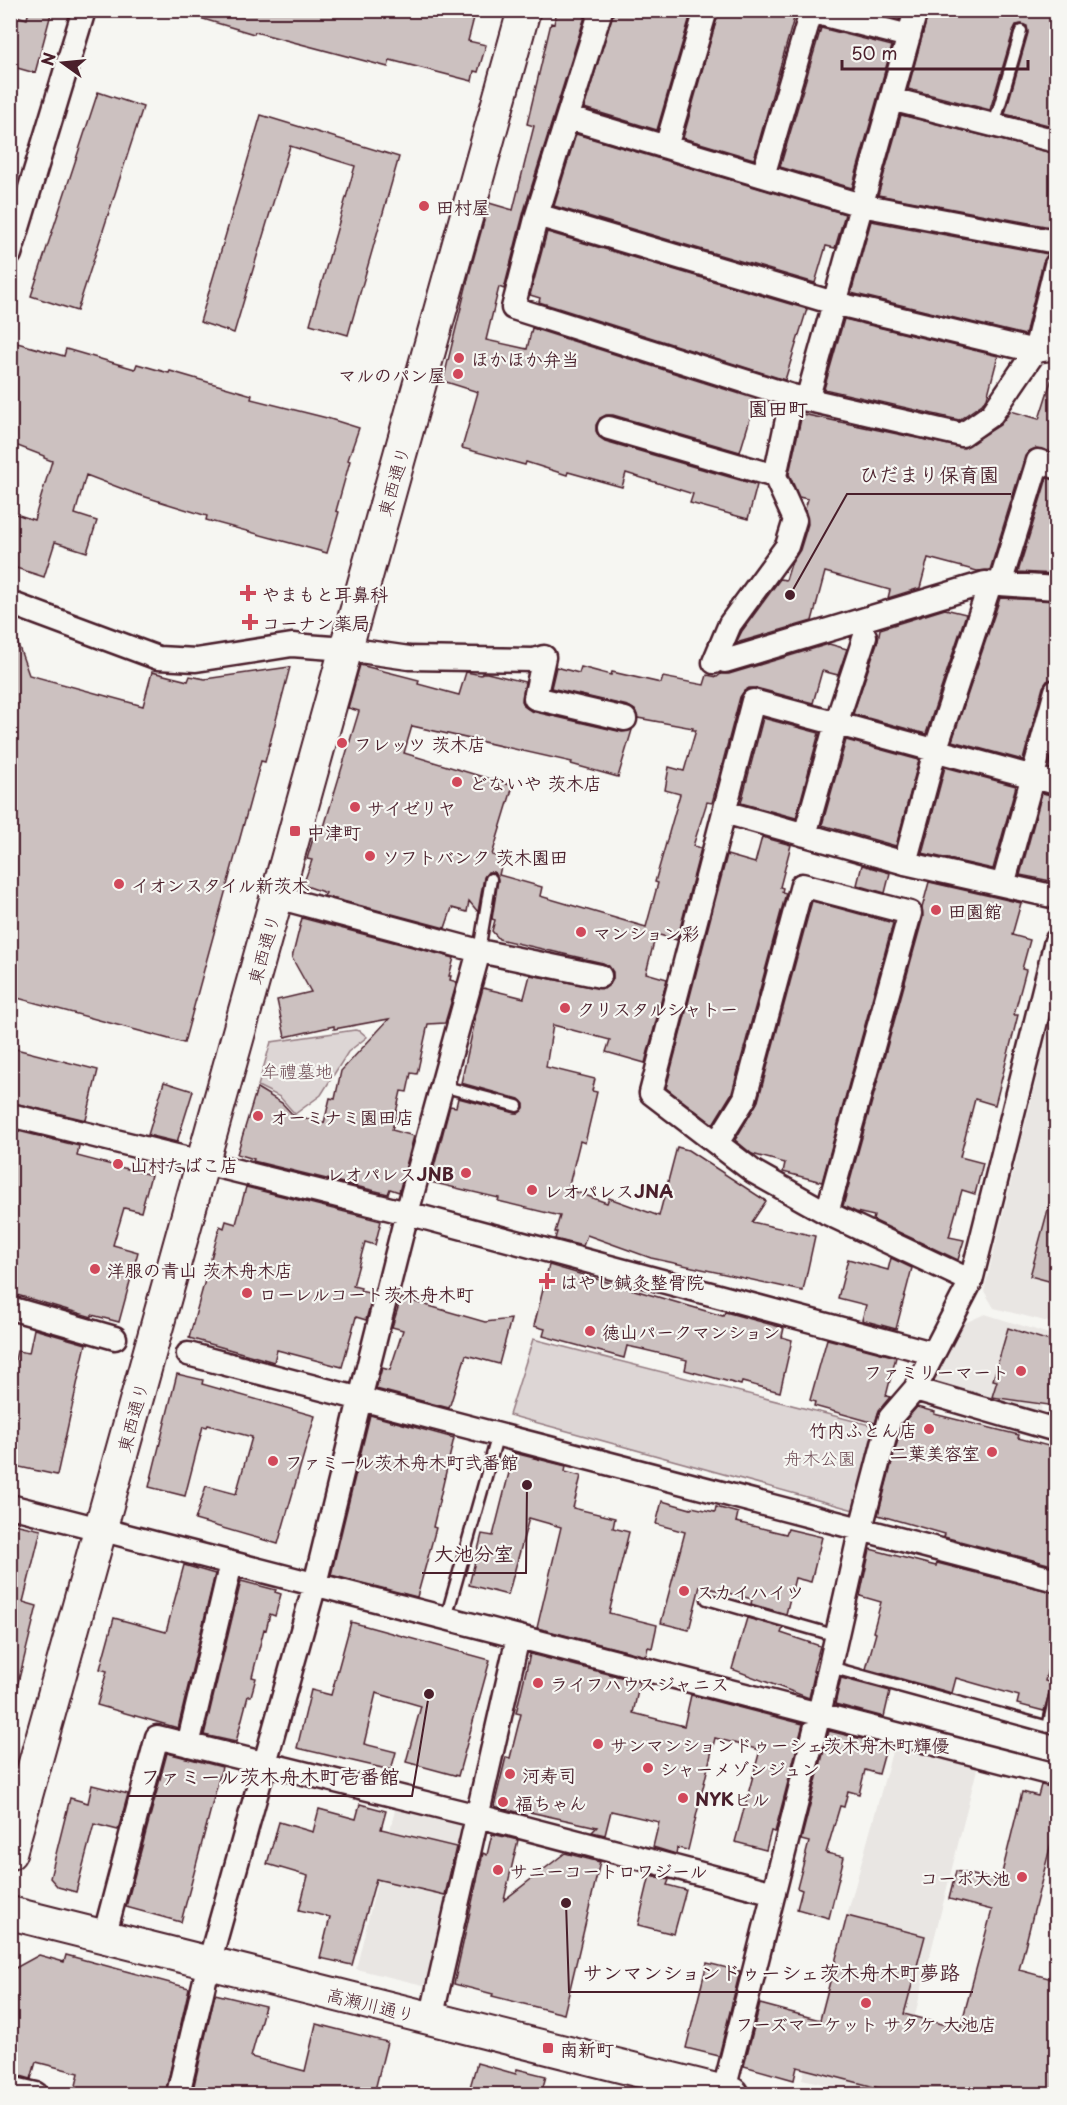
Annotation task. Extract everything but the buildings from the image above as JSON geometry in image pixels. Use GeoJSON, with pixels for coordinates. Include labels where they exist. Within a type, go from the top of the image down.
{"type":"FeatureCollection","features":[{"type":"Feature","properties":{"kind":"street"},"geometry":{"type":"LineString","coordinates":[[10,254],[84,10]]}},
{"type":"Feature","properties":{"kind":"street","name":"東西通り"},"geometry":{"type":"LineString","coordinates":[[10,1853],[524,10]]}},
{"type":"Feature","properties":{"kind":"street"},"geometry":{"type":"LineString","coordinates":[[601,10],[537,215],[513,308],[799,398],[962,435],[992,414],[1046,350],[1056,265]]}},
{"type":"Feature","properties":{"kind":"street"},"geometry":{"type":"LineString","coordinates":[[666,147],[706,10]]}},
{"type":"Feature","properties":{"kind":"street"},"geometry":{"type":"LineString","coordinates":[[916,10],[834,303],[799,398],[775,476],[795,520],[788,546],[730,624],[720,661],[984,583],[1056,588]]}},
{"type":"Feature","properties":{"kind":"street"},"geometry":{"type":"LineString","coordinates":[[763,176],[808,11],[909,36]]}},
{"type":"Feature","properties":{"kind":"street"},"geometry":{"type":"LineString","coordinates":[[891,99],[1056,141]]}},
{"type":"Feature","properties":{"kind":"street"},"geometry":{"type":"LineString","coordinates":[[569,118],[861,205],[1056,242]]}},
{"type":"Feature","properties":{"kind":"street"},"geometry":{"type":"LineString","coordinates":[[537,215],[834,303],[1046,350]]}},
{"type":"Feature","properties":{"kind":"street"},"geometry":{"type":"LineString","coordinates":[[609,428],[775,476]]}},
{"type":"Feature","properties":{"kind":"street"},"geometry":{"type":"LineString","coordinates":[[905,863],[935,751],[1038,461],[1056,467]]}},
{"type":"Feature","properties":{"kind":"street"},"geometry":{"type":"LineString","coordinates":[[10,603],[158,658],[196,660],[292,645],[346,649],[409,658],[534,660],[544,657],[535,698],[625,719]]}},
{"type":"Feature","properties":{"kind":"street"},"geometry":{"type":"LineString","coordinates":[[805,834],[864,636]]}},
{"type":"Feature","properties":{"kind":"street"},"geometry":{"type":"LineString","coordinates":[[1003,885],[1056,692]]}},
{"type":"Feature","properties":{"kind":"street"},"geometry":{"type":"LineString","coordinates":[[971,1281],[827,1213],[754,1172],[651,1093],[753,701],[1056,783]]}},
{"type":"Feature","properties":{"kind":"street"},"geometry":{"type":"LineString","coordinates":[[724,812],[905,863],[1056,897]]}},
{"type":"Feature","properties":{"kind":"street"},"geometry":{"type":"LineString","coordinates":[[717,1143],[745,1098],[802,885],[910,913],[827,1213]]}},
{"type":"Feature","properties":{"kind":"street"},"geometry":{"type":"LineString","coordinates":[[277,897],[479,951],[600,976]]}},
{"type":"Feature","properties":{"kind":"street"},"geometry":{"type":"LineString","coordinates":[[726,2094],[819,1714],[861,1528],[890,1418],[915,1389],[971,1281],[1056,941]]}},
{"type":"Feature","properties":{"kind":"street"},"geometry":{"type":"LineString","coordinates":[[178,2094],[209,1963],[315,1584],[407,1213],[479,951]]}},
{"type":"Feature","properties":{"kind":"street"},"geometry":{"type":"LineString","coordinates":[[10,1114],[407,1213],[932,1353]]}},
{"type":"Feature","properties":{"kind":"street"},"geometry":{"type":"LineString","coordinates":[[10,1308],[115,1338]]}},
{"type":"Feature","properties":{"kind":"street"},"geometry":{"type":"LineString","coordinates":[[188,1354],[1056,1580]]}},
{"type":"Feature","properties":{"kind":"street"},"geometry":{"type":"LineString","coordinates":[[915,1389],[1056,1430]]}},
{"type":"Feature","properties":{"kind":"street"},"geometry":{"type":"LineString","coordinates":[[10,1506],[1056,1775]]}},
{"type":"Feature","properties":{"kind":"street"},"geometry":{"type":"LineString","coordinates":[[188,1744],[231,1563]]}},
{"type":"Feature","properties":{"kind":"street"},"geometry":{"type":"LineString","coordinates":[[431,2019],[518,1637]]}},
{"type":"Feature","properties":{"kind":"street"},"geometry":{"type":"LineString","coordinates":[[105,1936],[157,1737],[478,1816],[774,1893]]}},
{"type":"Feature","properties":{"kind":"street","name":"高瀬川通り"},"geometry":{"type":"LineString","coordinates":[[10,1913],[726,2094]]}},
{"type":"Feature","properties":{"kind":"street"},"geometry":{"type":"LineString","coordinates":[[10,2088],[36,2094]]}},
{"type":"Feature","properties":{"kind":"lane"},"geometry":{"type":"LineString","coordinates":[[994,125],[1022,31]]}},
{"type":"Feature","properties":{"kind":"lane"},"geometry":{"type":"LineString","coordinates":[[479,951],[492,879]]}},
{"type":"Feature","properties":{"kind":"lane"},"geometry":{"type":"LineString","coordinates":[[442,1086],[517,1106]]}},
{"type":"Feature","properties":{"kind":"lane"},"geometry":{"type":"LineString","coordinates":[[446,1618],[498,1434]]}},
{"type":"Feature","properties":{"kind":"lane"},"geometry":{"type":"LineString","coordinates":[[707,1599],[837,1636]]}},
{"type":"Feature","properties":{"kind":"lane"},"geometry":{"type":"LineString","coordinates":[[830,1667],[1052,1728],[1056,1692]]}},
{"type":"Feature","properties":{"kind":"shaded area"},"geometry":{"type":"Polygon","coordinates":[[[1056,1000],[1056,1324],[994,1308],[984,1291],[1056,1000]]]}},
{"type":"Feature","properties":{"kind":"shaded area"},"geometry":{"type":"Polygon","coordinates":[[[985,1314],[1052,1335],[1040,1418],[921,1382],[949,1330],[985,1314]]]}},
{"type":"Feature","properties":{"kind":"shaded area"},"geometry":{"type":"Polygon","coordinates":[[[895,1741],[979,1761],[895,2094],[867,2094],[802,2079],[895,1741]]]}},
{"type":"Feature","properties":{"kind":"shaded area"},"geometry":{"type":"Polygon","coordinates":[[[397,1802],[463,1819],[469,1826],[432,1976],[423,1985],[356,1969],[397,1802]]]}},
{"type":"Feature","properties":{"kind":"green space","name":"牟禮墓地"},"geometry":{"type":"Polygon","coordinates":[[[355,1030],[367,1037],[348,1052],[321,1095],[295,1114],[280,1097],[258,1086],[271,1042],[355,1030]]]}},
{"type":"Feature","properties":{"kind":"green space","name":"舟木公園"},"geometry":{"type":"Polygon","coordinates":[[[533,1339],[874,1426],[854,1510],[509,1415],[533,1339]]]}},
{"type":"Feature","properties":{"kind":"place","name":"田村屋"},"geometry":{"type":"Point","coordinates":[424,206]}},
{"type":"Feature","properties":{"kind":"place","name":"ほかほか弁当"},"geometry":{"type":"Point","coordinates":[459,358]}},
{"type":"Feature","properties":{"kind":"place","name":"マルのパン屋"},"geometry":{"type":"Point","coordinates":[458,374]}},
{"type":"Feature","properties":{"kind":"place","name":"やまもと耳鼻科"},"geometry":{"type":"Point","coordinates":[248,593]}},
{"type":"Feature","properties":{"kind":"place","name":"ひだまり保育園"},"geometry":{"type":"Point","coordinates":[790,595]}},
{"type":"Feature","properties":{"kind":"place","name":"コーナン薬局"},"geometry":{"type":"Point","coordinates":[250,622]}},
{"type":"Feature","properties":{"kind":"place","name":"フレッツ 茨木店"},"geometry":{"type":"Point","coordinates":[342,743]}},
{"type":"Feature","properties":{"kind":"place","name":"どないや 茨木店"},"geometry":{"type":"Point","coordinates":[457,782]}},
{"type":"Feature","properties":{"kind":"place","name":"サイゼリヤ"},"geometry":{"type":"Point","coordinates":[355,807]}},
{"type":"Feature","properties":{"kind":"place","name":"中津町"},"geometry":{"type":"Point","coordinates":[295,831]}},
{"type":"Feature","properties":{"kind":"place","name":"ソフトバンク 茨木園田"},"geometry":{"type":"Point","coordinates":[370,856]}},
{"type":"Feature","properties":{"kind":"place","name":"イオンスタイル新茨木"},"geometry":{"type":"Point","coordinates":[119,884]}},
{"type":"Feature","properties":{"kind":"place","name":"田園館"},"geometry":{"type":"Point","coordinates":[936,910]}},
{"type":"Feature","properties":{"kind":"place","name":"マンション彩"},"geometry":{"type":"Point","coordinates":[581,932]}},
{"type":"Feature","properties":{"kind":"place","name":"クリスタルシャトー"},"geometry":{"type":"Point","coordinates":[565,1008]}},
{"type":"Feature","properties":{"kind":"place","name":"オーミナミ園田店"},"geometry":{"type":"Point","coordinates":[258,1116]}},
{"type":"Feature","properties":{"kind":"place","name":"山村たばこ店"},"geometry":{"type":"Point","coordinates":[118,1164]}},
{"type":"Feature","properties":{"kind":"place","name":"レオパレスJNB"},"geometry":{"type":"Point","coordinates":[466,1173]}},
{"type":"Feature","properties":{"kind":"place","name":"レオパレスJNA"},"geometry":{"type":"Point","coordinates":[532,1190]}},
{"type":"Feature","properties":{"kind":"place","name":"洋服の青山 茨木舟木店"},"geometry":{"type":"Point","coordinates":[95,1269]}},
{"type":"Feature","properties":{"kind":"place","name":"はやし鍼灸整骨院"},"geometry":{"type":"Point","coordinates":[547,1281]}},
{"type":"Feature","properties":{"kind":"place","name":"ローレルコート茨木舟木町"},"geometry":{"type":"Point","coordinates":[247,1293]}},
{"type":"Feature","properties":{"kind":"place","name":"徳山パークマンション"},"geometry":{"type":"Point","coordinates":[590,1331]}},
{"type":"Feature","properties":{"kind":"place","name":"ファミリーマート"},"geometry":{"type":"Point","coordinates":[1021,1371]}},
{"type":"Feature","properties":{"kind":"place","name":"竹内ふとん店"},"geometry":{"type":"Point","coordinates":[929,1429]}},
{"type":"Feature","properties":{"kind":"place","name":"二葉美容室"},"geometry":{"type":"Point","coordinates":[992,1452]}},
{"type":"Feature","properties":{"kind":"place","name":"ファミール茨木舟木町弐番館"},"geometry":{"type":"Point","coordinates":[273,1461]}},
{"type":"Feature","properties":{"kind":"place","name":"大池分室"},"geometry":{"type":"Point","coordinates":[527,1485]}},
{"type":"Feature","properties":{"kind":"place","name":"スカイハイツ"},"geometry":{"type":"Point","coordinates":[684,1591]}},
{"type":"Feature","properties":{"kind":"place","name":"ライフハウスジャニス"},"geometry":{"type":"Point","coordinates":[538,1683]}},
{"type":"Feature","properties":{"kind":"place","name":"ファミール茨木舟木町壱番館"},"geometry":{"type":"Point","coordinates":[429,1694]}},
{"type":"Feature","properties":{"kind":"place","name":"サンマンションドゥーシェ茨木舟木町輝優"},"geometry":{"type":"Point","coordinates":[598,1744]}},
{"type":"Feature","properties":{"kind":"place","name":"シャーメゾンジュン"},"geometry":{"type":"Point","coordinates":[648,1768]}},
{"type":"Feature","properties":{"kind":"place","name":"河寿司"},"geometry":{"type":"Point","coordinates":[510,1774]}},
{"type":"Feature","properties":{"kind":"place","name":"NYKビル"},"geometry":{"type":"Point","coordinates":[683,1798]}},
{"type":"Feature","properties":{"kind":"place","name":"福ちゃん"},"geometry":{"type":"Point","coordinates":[503,1802]}},
{"type":"Feature","properties":{"kind":"place","name":"サニーコートロワジール"},"geometry":{"type":"Point","coordinates":[498,1870]}},
{"type":"Feature","properties":{"kind":"place","name":"コーポ大池"},"geometry":{"type":"Point","coordinates":[1022,1877]}},
{"type":"Feature","properties":{"kind":"place","name":"サンマンションドゥーシェ茨木舟木町夢路"},"geometry":{"type":"Point","coordinates":[566,1903]}},
{"type":"Feature","properties":{"kind":"place","name":"フーズマーケット サタケ 大池店"},"geometry":{"type":"Point","coordinates":[866,2003]}},
{"type":"Feature","properties":{"kind":"place","name":"南新町"},"geometry":{"type":"Point","coordinates":[548,2048]}},
{"type":"Feature","properties":{"kind":"district","name":"園田町"},"geometry":{"type":"Point","coordinates":[778,408]}}]}
